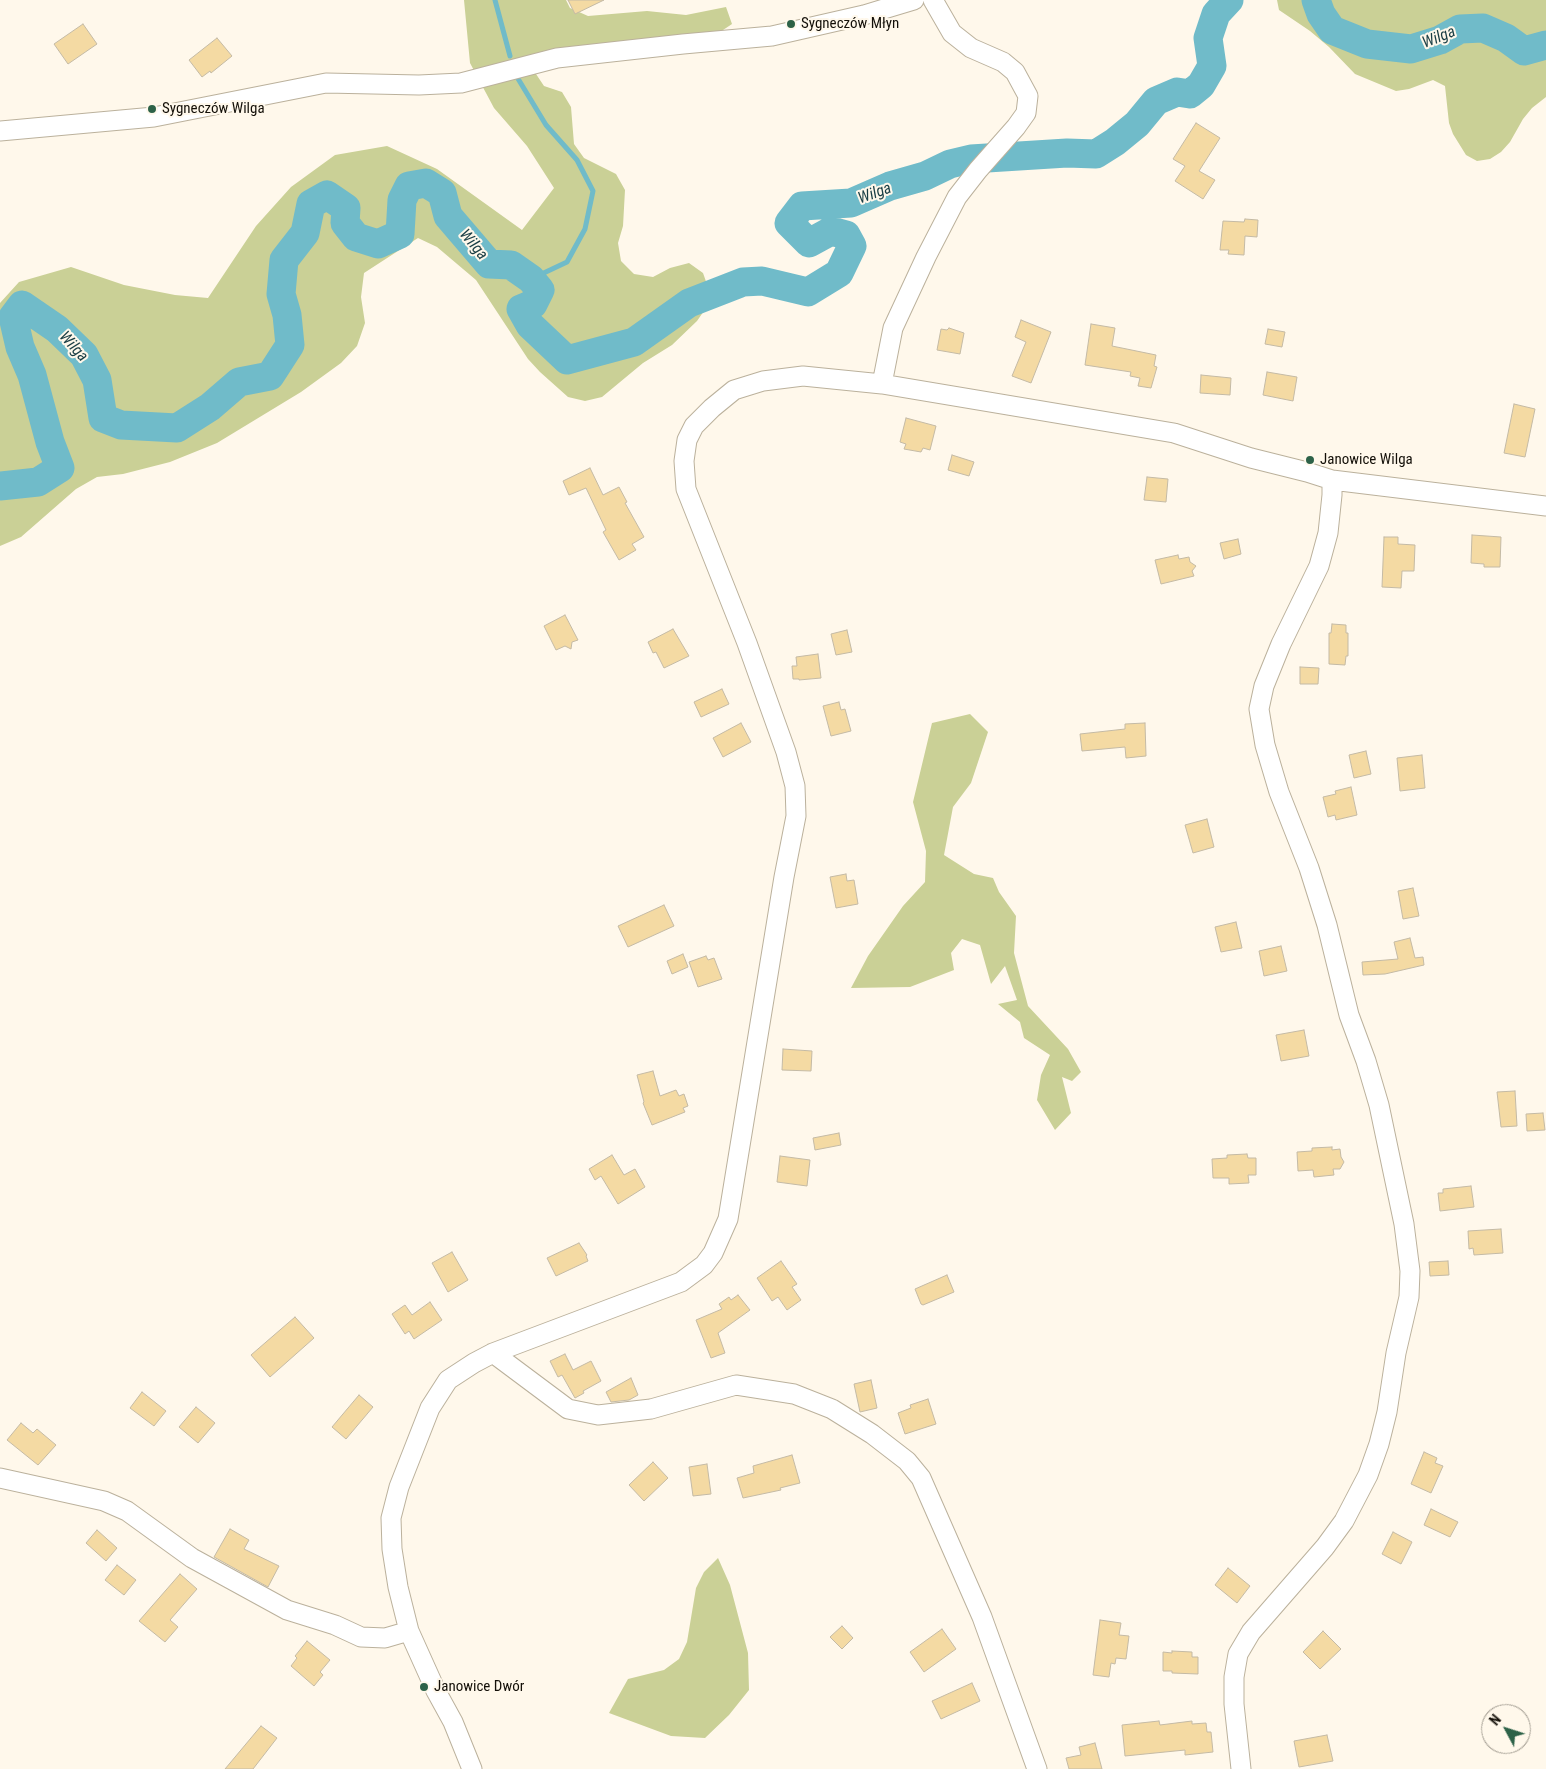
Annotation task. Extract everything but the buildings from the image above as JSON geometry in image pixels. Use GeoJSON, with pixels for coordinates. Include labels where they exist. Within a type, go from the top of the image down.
{"type":"FeatureCollection","features":[{"type":"Feature","properties":{"kind":"street"},"geometry":{"type":"LineString","coordinates":[[0,131],[154,117],[326,83],[419,86],[462,83],[557,58],[772,36],[864,16],[914,0]]}},
{"type":"Feature","properties":{"kind":"street"},"geometry":{"type":"LineString","coordinates":[[882,384],[894,328],[926,257],[957,197],[1026,113],[1028,96],[1016,72],[1003,62],[971,48],[952,33],[933,0]]}},
{"type":"Feature","properties":{"kind":"street"},"geometry":{"type":"LineString","coordinates":[[472,1769],[453,1722],[436,1691],[409,1631],[398,1587],[392,1549],[391,1518],[399,1487],[430,1408],[448,1380],[474,1362],[493,1353],[681,1282],[704,1265],[713,1253],[728,1219],[762,1007],[796,816],[795,786],[786,752],[747,643],[686,489],[684,461],[687,440],[694,426],[734,390],[763,381],[803,376],[882,384],[1174,433],[1251,458],[1332,480],[1546,506]]}},
{"type":"Feature","properties":{"kind":"street"},"geometry":{"type":"LineString","coordinates":[[1241,1769],[1234,1704],[1234,1677],[1238,1654],[1251,1632],[1344,1521],[1368,1475],[1379,1444],[1387,1412],[1396,1353],[1410,1297],[1410,1271],[1404,1224],[1379,1105],[1366,1061],[1349,1015],[1328,925],[1309,868],[1279,792],[1265,744],[1259,709],[1264,686],[1281,644],[1319,566],[1328,533],[1332,480]]}},
{"type":"Feature","properties":{"kind":"street"},"geometry":{"type":"LineString","coordinates":[[493,1353],[568,1409],[591,1414],[598,1415],[651,1409],[736,1385],[794,1394],[832,1409],[872,1434],[906,1461],[921,1478],[982,1617],[1037,1769]]}},
{"type":"Feature","properties":{"kind":"street"},"geometry":{"type":"LineString","coordinates":[[0,1478],[104,1501],[127,1511],[192,1558],[287,1610],[335,1625],[360,1636],[385,1638],[409,1631]]}},
{"type":"Feature","properties":{"kind":"green space"},"geometry":{"type":"Polygon","coordinates":[[[464,0],[566,0],[570,8],[588,16],[647,11],[686,15],[726,7],[732,24],[717,34],[534,71],[544,86],[562,92],[571,107],[574,144],[584,158],[616,174],[625,190],[623,226],[618,243],[621,261],[634,274],[653,277],[670,268],[689,263],[703,273],[709,290],[706,308],[697,321],[672,345],[643,363],[602,397],[585,401],[568,397],[528,359],[476,280],[437,247],[418,238],[364,273],[361,297],[365,323],[357,346],[341,363],[301,392],[217,443],[170,462],[123,474],[97,477],[76,489],[21,537],[0,546],[0,303],[19,282],[71,267],[124,285],[175,295],[208,298],[256,226],[291,187],[335,155],[387,146],[437,169],[522,230],[554,188],[527,146],[494,108],[470,63],[464,0]]]}},
{"type":"Feature","properties":{"kind":"green space"},"geometry":{"type":"Polygon","coordinates":[[[1277,0],[1546,0],[1546,97],[1532,108],[1523,119],[1510,142],[1501,152],[1490,159],[1477,161],[1466,155],[1453,134],[1449,123],[1445,86],[1433,80],[1409,89],[1396,91],[1355,74],[1329,47],[1310,31],[1279,10],[1277,0]]]}},
{"type":"Feature","properties":{"kind":"green space"},"geometry":{"type":"Polygon","coordinates":[[[970,714],[988,732],[971,783],[953,807],[944,855],[974,874],[993,878],[999,892],[1016,916],[1014,953],[1028,1006],[1068,1049],[1081,1072],[1072,1081],[1062,1077],[1071,1113],[1055,1130],[1037,1100],[1041,1075],[1050,1055],[1024,1038],[1020,1022],[998,1004],[1017,1000],[1005,966],[991,984],[980,945],[962,939],[951,953],[954,970],[910,987],[851,988],[868,956],[903,906],[925,882],[926,851],[913,802],[932,723],[970,714]]]}},
{"type":"Feature","properties":{"kind":"green space"},"geometry":{"type":"Polygon","coordinates":[[[718,1558],[730,1585],[748,1653],[749,1690],[729,1715],[705,1738],[671,1736],[609,1713],[628,1679],[664,1670],[679,1659],[687,1642],[696,1588],[704,1572],[718,1558]]]}},
{"type":"Feature","properties":{"kind":"waterway"},"geometry":{"type":"LineString","coordinates":[[495,0],[510,56]]}},
{"type":"Feature","properties":{"kind":"waterway","name":"Wilga"},"geometry":{"type":"LineString","coordinates":[[0,486],[38,482],[60,468],[50,442],[32,375],[20,347],[13,317],[22,305],[57,329],[84,355],[97,380],[103,418],[121,425],[177,428],[210,407],[239,382],[270,376],[290,345],[287,315],[281,294],[284,260],[305,233],[311,204],[327,195],[346,208],[345,223],[356,237],[378,244],[400,234],[402,200],[409,186],[426,183],[442,193],[448,216],[489,264],[511,265],[531,279],[540,290],[533,304],[521,309],[530,325],[567,360],[634,342],[689,303],[743,282],[762,281],[808,292],[839,273],[852,246],[846,235],[831,231],[809,243],[789,223],[802,206],[851,203],[890,186],[925,176],[950,164],[971,159],[1067,153],[1096,154],[1115,142],[1137,124],[1156,101],[1177,92],[1190,94],[1201,85],[1212,66],[1208,38],[1216,14],[1229,0]]}},
{"type":"Feature","properties":{"kind":"waterway","name":"Wilga"},"geometry":{"type":"LineString","coordinates":[[1316,0],[1321,14],[1332,30],[1367,44],[1411,49],[1440,40],[1460,29],[1483,28],[1506,38],[1524,51],[1546,45]]}},
{"type":"Feature","properties":{"kind":"waterway"},"geometry":{"type":"LineString","coordinates":[[517,77],[546,125],[577,160],[593,191],[585,229],[567,262],[531,279]]}},
{"type":"Feature","properties":{"kind":"place","name":"Sygneczów Młyn"},"geometry":{"type":"Point","coordinates":[791,24]}},
{"type":"Feature","properties":{"kind":"place","name":"Sygneczów Wilga"},"geometry":{"type":"Point","coordinates":[152,109]}},
{"type":"Feature","properties":{"kind":"place","name":"Janowice Wilga"},"geometry":{"type":"Point","coordinates":[1310,460]}},
{"type":"Feature","properties":{"kind":"place","name":"Janowice Dwór"},"geometry":{"type":"Point","coordinates":[424,1687]}}]}
